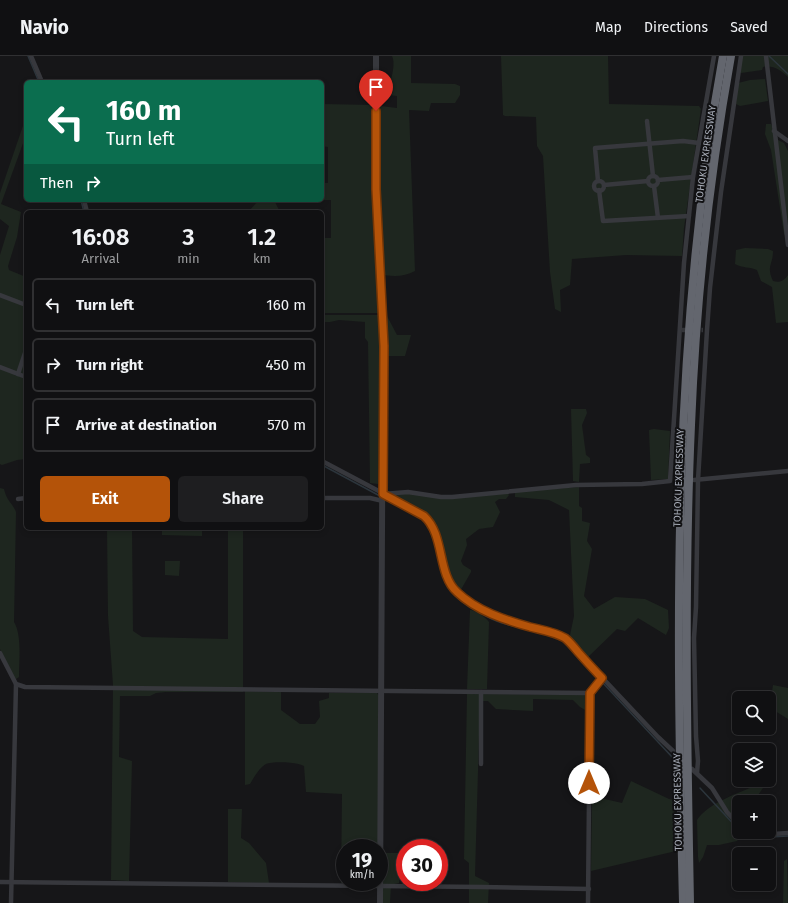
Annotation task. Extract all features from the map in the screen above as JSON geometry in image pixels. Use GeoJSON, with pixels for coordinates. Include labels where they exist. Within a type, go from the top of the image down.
{"type":"FeatureCollection","features":[{"type":"Feature","properties":{"kind":"highway","name":"TOHOKU EXPRESSWAY"},"geometry":{"type":"LineString","coordinates":[[683,903],[680,766],[679,585],[683,423],[697,238],[709,144],[723,56]]}},
{"type":"Feature","properties":{"kind":"highway","name":"TOHOKU EXPRESSWAY"},"geometry":{"type":"LineString","coordinates":[[690,903],[686,585],[691,423],[699,297],[705,238],[716,144],[731,56]]}},
{"type":"Feature","properties":{"kind":"street"},"geometry":{"type":"LineString","coordinates":[[31,56],[41,80]]}},
{"type":"Feature","properties":{"kind":"street"},"geometry":{"type":"LineString","coordinates":[[376,56],[376,189],[384,346],[380,839]]}},
{"type":"Feature","properties":{"kind":"street"},"geometry":{"type":"LineString","coordinates":[[383,494],[408,492],[452,497],[576,485],[642,484],[670,481],[689,216],[693,178],[714,56]]}},
{"type":"Feature","properties":{"kind":"street"},"geometry":{"type":"LineString","coordinates":[[697,773],[698,761],[694,638],[696,607],[696,480],[705,330],[721,192],[741,56]]}},
{"type":"Feature","properties":{"kind":"street"},"geometry":{"type":"LineString","coordinates":[[766,56],[788,245]]}},
{"type":"Feature","properties":{"kind":"street"},"geometry":{"type":"LineString","coordinates":[[646,122],[653,176],[658,180],[693,178]]}},
{"type":"Feature","properties":{"kind":"street"},"geometry":{"type":"LineString","coordinates":[[774,131],[788,141]]}},
{"type":"Feature","properties":{"kind":"street"},"geometry":{"type":"LineString","coordinates":[[689,216],[602,221],[599,190],[594,186],[598,181],[595,148],[683,142],[699,143]]}},
{"type":"Feature","properties":{"kind":"street"},"geometry":{"type":"LineString","coordinates":[[598,181],[602,182],[604,185],[648,181],[653,176]]}},
{"type":"Feature","properties":{"kind":"street"},"geometry":{"type":"LineString","coordinates":[[658,180],[657,184],[654,186],[658,218]]}},
{"type":"Feature","properties":{"kind":"street"},"geometry":{"type":"LineString","coordinates":[[648,181],[650,185],[654,186]]}},
{"type":"Feature","properties":{"kind":"street"},"geometry":{"type":"LineString","coordinates":[[599,190],[603,188],[604,185]]}},
{"type":"Feature","properties":{"kind":"street"},"geometry":{"type":"LineString","coordinates":[[0,295],[24,304]]}},
{"type":"Feature","properties":{"kind":"street"},"geometry":{"type":"LineString","coordinates":[[18,374],[24,356]]}},
{"type":"Feature","properties":{"kind":"street"},"geometry":{"type":"LineString","coordinates":[[0,367],[24,376]]}},
{"type":"Feature","properties":{"kind":"street"},"geometry":{"type":"LineString","coordinates":[[324,462],[428,519],[436,536],[449,581],[455,591],[466,600],[503,620],[565,638],[673,751]]}},
{"type":"Feature","properties":{"kind":"street"},"geometry":{"type":"LineString","coordinates":[[696,480],[788,471]]}},
{"type":"Feature","properties":{"kind":"street"},"geometry":{"type":"LineString","coordinates":[[18,498],[24,498]]}},
{"type":"Feature","properties":{"kind":"street"},"geometry":{"type":"LineString","coordinates":[[324,498],[370,498],[383,501]]}},
{"type":"Feature","properties":{"kind":"street"},"geometry":{"type":"LineString","coordinates":[[0,653],[16,684],[11,903]]}},
{"type":"Feature","properties":{"kind":"street"},"geometry":{"type":"LineString","coordinates":[[588,903],[590,693],[602,678]]}},
{"type":"Feature","properties":{"kind":"street"},"geometry":{"type":"LineString","coordinates":[[16,684],[25,686],[590,693]]}},
{"type":"Feature","properties":{"kind":"street"},"geometry":{"type":"LineString","coordinates":[[481,692],[481,764]]}},
{"type":"Feature","properties":{"kind":"street"},"geometry":{"type":"LineString","coordinates":[[692,769],[712,788],[732,817]]}},
{"type":"Feature","properties":{"kind":"street"},"geometry":{"type":"LineString","coordinates":[[776,834],[788,833]]}},
{"type":"Feature","properties":{"kind":"street"},"geometry":{"type":"LineString","coordinates":[[0,882],[336,886]]}},
{"type":"Feature","properties":{"kind":"street"},"geometry":{"type":"LineString","coordinates":[[388,887],[589,889]]}},
{"type":"Feature","properties":{"kind":"street"},"geometry":{"type":"LineString","coordinates":[[380,891],[380,903]]}},
{"type":"Feature","properties":{"kind":"shaded area"},"geometry":{"type":"Polygon","coordinates":[[[392,56],[411,56],[411,83],[455,84],[460,86],[460,95],[455,103],[431,103],[429,111],[409,110],[415,271],[398,276],[380,274],[381,313],[324,313],[324,238],[331,238],[331,200],[324,200],[324,183],[328,183],[328,147],[324,146],[324,104],[373,105],[397,108],[397,96],[380,94],[381,79],[391,79],[394,64],[392,56]]]}},
{"type":"Feature","properties":{"kind":"shaded area"},"geometry":{"type":"Polygon","coordinates":[[[501,56],[608,56],[609,104],[699,106],[701,109],[684,228],[682,256],[626,255],[572,259],[570,285],[560,290],[561,312],[555,309],[550,272],[543,156],[537,146],[536,117],[503,115],[501,56]]]}},
{"type":"Feature","properties":{"kind":"shaded area"},"geometry":{"type":"Polygon","coordinates":[[[742,56],[788,56],[788,77],[774,67],[763,67],[762,70],[741,73],[739,72],[742,56]]]}},
{"type":"Feature","properties":{"kind":"shaded area"},"geometry":{"type":"Polygon","coordinates":[[[765,79],[768,101],[740,106],[736,104],[738,83],[750,80],[765,79]]]}},
{"type":"Feature","properties":{"kind":"shaded area"},"geometry":{"type":"Polygon","coordinates":[[[24,123],[24,141],[1,204],[21,212],[17,237],[8,266],[9,270],[24,276],[24,459],[2,465],[0,464],[0,255],[9,226],[0,219],[0,193],[24,123]]]}},
{"type":"Feature","properties":{"kind":"shaded area"},"geometry":{"type":"Polygon","coordinates":[[[766,124],[771,124],[778,140],[784,143],[788,151],[788,238],[784,234],[771,150],[765,134],[766,124]]]}},
{"type":"Feature","properties":{"kind":"shaded area"},"geometry":{"type":"Polygon","coordinates":[[[257,202],[275,202],[279,210],[250,210],[257,202]]]}},
{"type":"Feature","properties":{"kind":"shaded area"},"geometry":{"type":"Polygon","coordinates":[[[745,248],[768,249],[773,251],[770,272],[773,281],[782,281],[788,275],[788,322],[776,323],[772,287],[761,281],[757,270],[735,264],[736,250],[745,248]]]}},
{"type":"Feature","properties":{"kind":"shaded area"},"geometry":{"type":"Polygon","coordinates":[[[324,315],[387,316],[397,335],[411,335],[405,356],[379,356],[381,382],[378,484],[370,483],[368,342],[365,338],[365,322],[339,320],[324,322],[324,315]]]}},
{"type":"Feature","properties":{"kind":"shaded area"},"geometry":{"type":"Polygon","coordinates":[[[571,409],[586,409],[587,413],[582,425],[586,455],[590,458],[590,463],[580,464],[579,482],[573,481],[571,409]]]}},
{"type":"Feature","properties":{"kind":"shaded area"},"geometry":{"type":"Polygon","coordinates":[[[654,429],[670,431],[668,479],[651,480],[649,430],[654,429]]]}},
{"type":"Feature","properties":{"kind":"shaded area"},"geometry":{"type":"Polygon","coordinates":[[[579,487],[579,506],[582,508],[582,521],[590,523],[587,541],[592,549],[584,596],[594,609],[615,597],[645,599],[668,610],[669,628],[666,635],[638,618],[625,631],[617,629],[588,657],[586,657],[569,640],[574,616],[569,510],[549,500],[515,497],[515,492],[579,487]]]}},
{"type":"Feature","properties":{"kind":"shaded area"},"geometry":{"type":"Polygon","coordinates":[[[0,488],[4,489],[16,512],[14,622],[17,627],[20,656],[19,677],[16,679],[12,675],[0,649],[0,488]]]}},
{"type":"Feature","properties":{"kind":"shaded area"},"geometry":{"type":"Polygon","coordinates":[[[409,493],[441,498],[507,493],[509,495],[506,499],[499,499],[495,502],[500,512],[493,527],[479,529],[466,539],[467,545],[461,561],[463,565],[471,570],[471,572],[459,593],[449,579],[435,529],[430,517],[393,497],[392,494],[409,493]]]}},
{"type":"Feature","properties":{"kind":"shaded area"},"geometry":{"type":"Polygon","coordinates":[[[107,530],[132,530],[133,631],[142,637],[228,639],[228,530],[243,530],[243,692],[166,692],[156,693],[150,696],[120,696],[119,757],[132,761],[129,881],[111,880],[113,685],[108,616],[107,530]]]}},
{"type":"Feature","properties":{"kind":"shaded area"},"geometry":{"type":"Polygon","coordinates":[[[162,530],[202,530],[202,536],[162,535],[162,530]]]}},
{"type":"Feature","properties":{"kind":"shaded area"},"geometry":{"type":"Polygon","coordinates":[[[165,561],[180,561],[179,576],[165,575],[165,561]]]}},
{"type":"Feature","properties":{"kind":"shaded area"},"geometry":{"type":"Polygon","coordinates":[[[470,610],[480,614],[489,622],[487,689],[467,689],[470,610]]]}},
{"type":"Feature","properties":{"kind":"shaded area"},"geometry":{"type":"Polygon","coordinates":[[[773,685],[788,688],[788,719],[776,712],[776,691],[772,691],[773,685]]]}},
{"type":"Feature","properties":{"kind":"shaded area"},"geometry":{"type":"Polygon","coordinates":[[[245,691],[281,692],[281,710],[300,724],[315,724],[320,717],[319,701],[329,698],[329,693],[377,693],[379,696],[379,839],[341,839],[342,794],[306,792],[304,766],[280,762],[266,764],[255,775],[250,784],[245,785],[245,691]]]}},
{"type":"Feature","properties":{"kind":"shaded area"},"geometry":{"type":"Polygon","coordinates":[[[467,694],[587,695],[587,711],[573,700],[533,699],[533,711],[496,709],[488,701],[480,701],[475,876],[489,883],[488,903],[469,903],[469,863],[464,859],[467,694]]]}},
{"type":"Feature","properties":{"kind":"shaded area"},"geometry":{"type":"Polygon","coordinates":[[[631,781],[674,800],[676,851],[591,871],[592,796],[622,803],[631,781]]]}},
{"type":"Feature","properties":{"kind":"shaded area"},"geometry":{"type":"Polygon","coordinates":[[[752,787],[763,788],[758,795],[733,795],[752,787]]]}},
{"type":"Feature","properties":{"kind":"shaded area"},"geometry":{"type":"Polygon","coordinates":[[[732,796],[732,839],[739,839],[737,841],[719,845],[707,845],[703,857],[699,863],[697,820],[708,808],[732,796]]]}},
{"type":"Feature","properties":{"kind":"shaded area"},"geometry":{"type":"Polygon","coordinates":[[[228,809],[242,809],[241,838],[249,843],[266,863],[269,883],[228,882],[228,809]]]}},
{"type":"Feature","properties":{"kind":"shaded area"},"geometry":{"type":"Polygon","coordinates":[[[388,853],[396,853],[396,884],[391,885],[390,903],[382,903],[382,891],[388,891],[388,853]]]}},
{"type":"Feature","properties":{"kind":"shaded area"},"geometry":{"type":"Polygon","coordinates":[[[787,859],[788,903],[783,903],[784,861],[787,859]]]}},
{"type":"Feature","properties":{"kind":"waterway"},"geometry":{"type":"LineString","coordinates":[[28,56],[38,80]]}},
{"type":"Feature","properties":{"kind":"waterway"},"geometry":{"type":"LineString","coordinates":[[769,56],[788,74]]}},
{"type":"Feature","properties":{"kind":"waterway"},"geometry":{"type":"LineString","coordinates":[[82,202],[84,210]]}},
{"type":"Feature","properties":{"kind":"waterway"},"geometry":{"type":"LineString","coordinates":[[324,466],[380,496]]}},
{"type":"Feature","properties":{"kind":"waterway"},"geometry":{"type":"LineString","coordinates":[[384,498],[424,519],[430,528],[434,539],[446,582],[451,591],[459,599],[480,613],[497,621],[546,634],[561,640],[566,643],[600,679]]}},
{"type":"Feature","properties":{"kind":"waterway"},"geometry":{"type":"LineString","coordinates":[[602,682],[673,758]]}},
{"type":"Feature","properties":{"kind":"waterway"},"geometry":{"type":"LineString","coordinates":[[700,788],[732,822]]}},
{"type":"Feature","properties":{"kind":"waterway"},"geometry":{"type":"LineString","coordinates":[[776,837],[788,836]]}},
{"type":"Feature","properties":{"kind":"tunnel"},"geometry":{"type":"LineString","coordinates":[[682,330],[703,330]]}},
{"type":"Feature","properties":{"kind":"route"},"geometry":{"type":"LineString","coordinates":[[376,111],[376,189],[384,346],[383,494],[428,519],[436,536],[446,574],[455,591],[466,600],[503,620],[559,635],[565,638],[602,678],[590,693],[589,783]]}}]}
